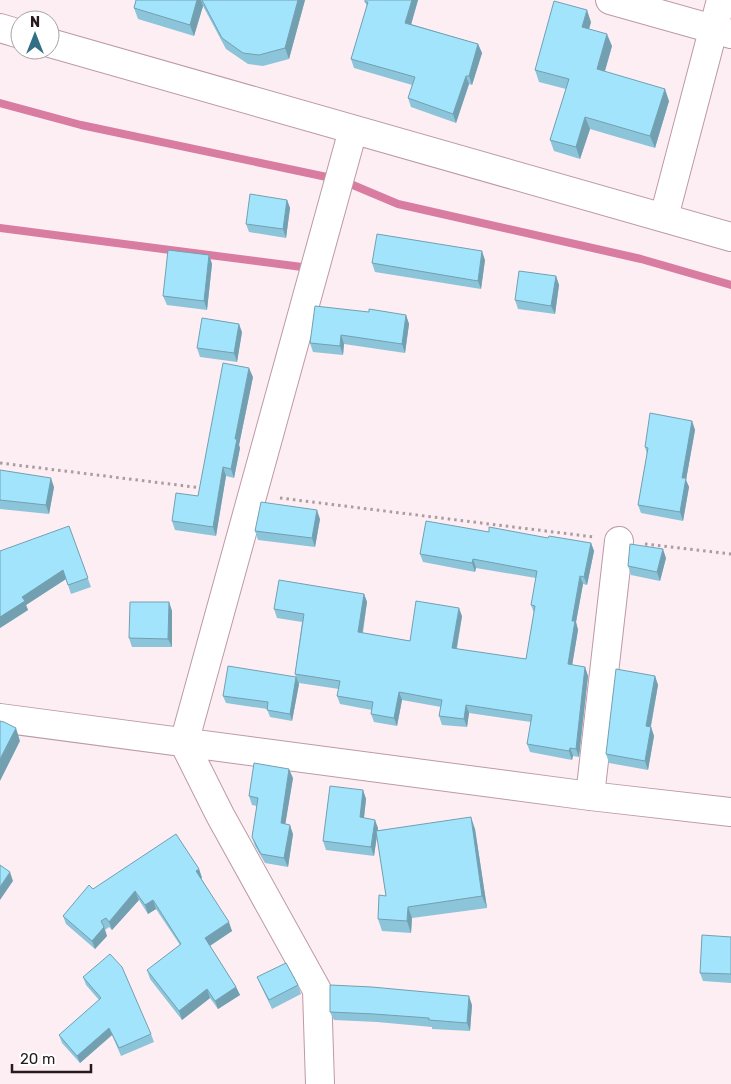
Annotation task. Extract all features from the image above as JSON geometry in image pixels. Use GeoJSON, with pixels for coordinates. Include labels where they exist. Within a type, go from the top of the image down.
{"type":"FeatureCollection","features":[{"type":"Feature","properties":{"kind":"street"},"geometry":{"type":"LineString","coordinates":[[610,0],[723,32]]}},
{"type":"Feature","properties":{"kind":"street"},"geometry":{"type":"LineString","coordinates":[[664,217],[723,32],[721,0]]}},
{"type":"Feature","properties":{"kind":"street"},"geometry":{"type":"LineString","coordinates":[[60,46],[731,237]]}},
{"type":"Feature","properties":{"kind":"street"},"geometry":{"type":"LineString","coordinates":[[320,1084],[316,990],[220,815],[184,743],[353,130]]}},
{"type":"Feature","properties":{"kind":"street"},"geometry":{"type":"LineString","coordinates":[[590,796],[618,541]]}},
{"type":"Feature","properties":{"kind":"street"},"geometry":{"type":"LineString","coordinates":[[0,718],[590,796],[731,812]]}},
{"type":"Feature","properties":{"kind":"path"},"geometry":{"type":"LineString","coordinates":[[0,463],[205,489]]}},
{"type":"Feature","properties":{"kind":"path"},"geometry":{"type":"LineString","coordinates":[[254,494],[731,554]]}},
{"type":"Feature","properties":{"kind":"building"},"geometry":{"type":"Polygon","coordinates":[[[136,0],[197,0],[190,25],[134,8],[136,0]]]}},
{"type":"Feature","properties":{"kind":"building"},"geometry":{"type":"Polygon","coordinates":[[[202,0],[298,0],[285,48],[259,55],[243,53],[222,38],[202,0]]]}},
{"type":"Feature","properties":{"kind":"building"},"geometry":{"type":"Polygon","coordinates":[[[365,0],[412,0],[405,23],[478,44],[469,76],[466,76],[453,114],[408,98],[415,77],[351,59],[368,2],[365,2],[365,0]]]}},
{"type":"Feature","properties":{"kind":"building"},"geometry":{"type":"Polygon","coordinates":[[[554,1],[587,10],[582,27],[607,34],[597,69],[665,89],[650,136],[585,117],[576,147],[550,140],[569,79],[535,70],[554,1]]]}},
{"type":"Feature","properties":{"kind":"building"},"geometry":{"type":"Polygon","coordinates":[[[250,194],[287,200],[283,229],[246,224],[250,194]]]}},
{"type":"Feature","properties":{"kind":"building"},"geometry":{"type":"Polygon","coordinates":[[[377,234],[482,251],[478,281],[372,263],[377,234]]]}},
{"type":"Feature","properties":{"kind":"building"},"geometry":{"type":"Polygon","coordinates":[[[168,250],[209,255],[204,301],[163,296],[168,250]]]}},
{"type":"Feature","properties":{"kind":"building"},"geometry":{"type":"Polygon","coordinates":[[[519,271],[556,276],[551,306],[515,300],[519,271]]]}},
{"type":"Feature","properties":{"kind":"building"},"geometry":{"type":"Polygon","coordinates":[[[315,306],[369,312],[369,309],[406,315],[402,344],[341,335],[340,346],[310,343],[315,306]]]}},
{"type":"Feature","properties":{"kind":"building"},"geometry":{"type":"Polygon","coordinates":[[[202,318],[239,324],[234,353],[197,348],[202,318]]]}},
{"type":"Feature","properties":{"kind":"building"},"geometry":{"type":"Polygon","coordinates":[[[223,363],[249,368],[231,469],[223,467],[213,527],[172,521],[176,493],[198,496],[223,363]]]}},
{"type":"Feature","properties":{"kind":"building"},"geometry":{"type":"Polygon","coordinates":[[[650,413],[692,421],[682,478],[686,478],[680,512],[638,505],[648,448],[645,447],[650,413]]]}},
{"type":"Feature","properties":{"kind":"building"},"geometry":{"type":"Polygon","coordinates":[[[0,470],[51,478],[46,505],[0,500],[0,470]]]}},
{"type":"Feature","properties":{"kind":"building"},"geometry":{"type":"Polygon","coordinates":[[[261,502],[317,510],[312,538],[255,531],[261,502]]]}},
{"type":"Feature","properties":{"kind":"building"},"geometry":{"type":"Polygon","coordinates":[[[426,521],[489,532],[489,527],[548,538],[549,536],[591,543],[584,577],[580,576],[572,621],[575,621],[568,664],[585,667],[576,749],[570,748],[569,751],[527,744],[532,715],[466,705],[464,719],[439,716],[442,700],[399,692],[394,718],[371,714],[373,702],[337,696],[340,681],[295,674],[304,614],[274,609],[279,580],[364,594],[358,632],[410,641],[416,601],[459,608],[452,648],[526,659],[535,606],[531,605],[537,571],[473,559],[472,563],[420,554],[426,521]]]}},
{"type":"Feature","properties":{"kind":"building"},"geometry":{"type":"Polygon","coordinates":[[[69,526],[88,578],[68,585],[63,570],[22,597],[25,601],[0,617],[0,551],[69,526]]]}},
{"type":"Feature","properties":{"kind":"building"},"geometry":{"type":"Polygon","coordinates":[[[630,544],[663,549],[657,572],[628,566],[630,544]]]}},
{"type":"Feature","properties":{"kind":"building"},"geometry":{"type":"Polygon","coordinates":[[[130,602],[169,602],[168,639],[129,638],[130,602]]]}},
{"type":"Feature","properties":{"kind":"building"},"geometry":{"type":"Polygon","coordinates":[[[228,666],[296,677],[290,714],[267,710],[268,702],[223,696],[228,666]]]}},
{"type":"Feature","properties":{"kind":"building"},"geometry":{"type":"Polygon","coordinates":[[[616,669],[655,676],[646,726],[651,727],[645,761],[606,754],[616,669]]]}},
{"type":"Feature","properties":{"kind":"building"},"geometry":{"type":"Polygon","coordinates":[[[0,721],[16,728],[0,759],[0,721]]]}},
{"type":"Feature","properties":{"kind":"building"},"geometry":{"type":"Polygon","coordinates":[[[254,763],[289,769],[281,823],[290,825],[284,858],[261,854],[252,837],[258,798],[249,796],[254,763]]]}},
{"type":"Feature","properties":{"kind":"building"},"geometry":{"type":"Polygon","coordinates":[[[330,786],[363,790],[360,817],[375,820],[371,847],[323,841],[330,786]]]}},
{"type":"Feature","properties":{"kind":"building"},"geometry":{"type":"Polygon","coordinates":[[[471,817],[482,896],[408,907],[407,921],[378,919],[379,895],[386,896],[376,831],[471,817]]]}},
{"type":"Feature","properties":{"kind":"building"},"geometry":{"type":"Polygon","coordinates":[[[176,834],[199,869],[196,871],[229,922],[205,938],[236,987],[215,1001],[207,989],[179,1011],[147,970],[181,944],[153,900],[145,905],[135,891],[109,922],[106,918],[101,921],[104,927],[92,941],[63,916],[89,885],[93,889],[176,834]]]}},
{"type":"Feature","properties":{"kind":"building"},"geometry":{"type":"Polygon","coordinates":[[[0,865],[10,872],[0,887],[0,865]]]}},
{"type":"Feature","properties":{"kind":"building"},"geometry":{"type":"Polygon","coordinates":[[[702,935],[731,937],[731,974],[700,973],[702,935]]]}},
{"type":"Feature","properties":{"kind":"building"},"geometry":{"type":"Polygon","coordinates":[[[110,954],[122,967],[151,1034],[119,1048],[109,1028],[77,1056],[59,1035],[101,998],[83,977],[110,954]]]}},
{"type":"Feature","properties":{"kind":"building"},"geometry":{"type":"Polygon","coordinates":[[[286,963],[298,985],[269,1000],[257,977],[286,963]]]}},
{"type":"Feature","properties":{"kind":"building"},"geometry":{"type":"Polygon","coordinates":[[[330,985],[469,996],[467,1023],[429,1020],[429,1018],[330,1012],[330,985]]]}},
{"type":"Feature","properties":{"kind":"waterway"},"geometry":{"type":"LineString","coordinates":[[0,103],[81,125],[341,180],[398,204],[641,259],[731,285]]}},
{"type":"Feature","properties":{"kind":"waterway"},"geometry":{"type":"LineString","coordinates":[[0,228],[302,267]]}}]}
